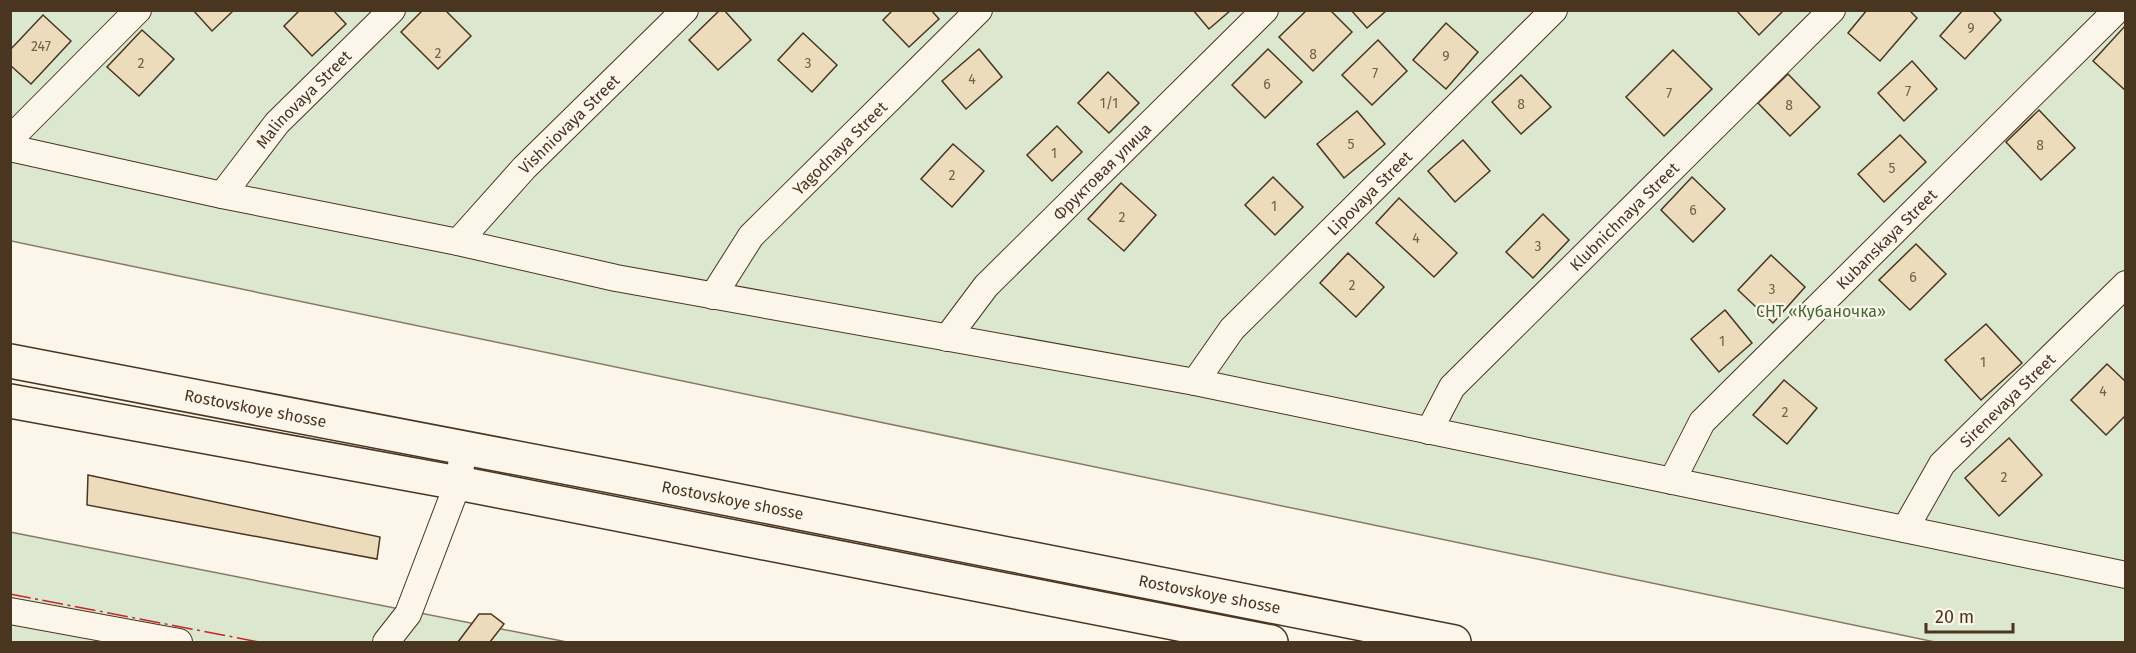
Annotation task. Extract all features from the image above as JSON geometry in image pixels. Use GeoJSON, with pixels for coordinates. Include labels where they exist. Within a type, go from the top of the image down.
{"type":"FeatureCollection","features":[{"type":"Feature","properties":{"kind":"highway","name":"Rostovskoye shosse"},"geometry":{"type":"LineString","coordinates":[[10,361],[1454,642]]}},
{"type":"Feature","properties":{"kind":"highway"},"geometry":{"type":"LineString","coordinates":[[10,401],[458,483],[1271,642]]}},
{"type":"Feature","properties":{"kind":"street"},"geometry":{"type":"LineString","coordinates":[[10,140],[138,10]]}},
{"type":"Feature","properties":{"kind":"street","name":"Malinovaya Street"},"geometry":{"type":"LineString","coordinates":[[222,195],[277,123],[393,10]]}},
{"type":"Feature","properties":{"kind":"street","name":"Vishniovaya Street"},"geometry":{"type":"LineString","coordinates":[[458,242],[524,168],[685,10]]}},
{"type":"Feature","properties":{"kind":"street","name":"Yagodnaya Street"},"geometry":{"type":"LineString","coordinates":[[713,296],[751,236],[979,10]]}},
{"type":"Feature","properties":{"kind":"street","name":"Фруктовая улица"},"geometry":{"type":"LineString","coordinates":[[947,338],[986,286],[1265,10]]}},
{"type":"Feature","properties":{"kind":"street","name":"Lipovaya Street"},"geometry":{"type":"LineString","coordinates":[[1195,382],[1232,329],[1554,10]]}},
{"type":"Feature","properties":{"kind":"street","name":"Klubnichnaya Street"},"geometry":{"type":"LineString","coordinates":[[1429,431],[1452,387],[1832,10]]}},
{"type":"Feature","properties":{"kind":"street","name":"Kubanskaya Street"},"geometry":{"type":"LineString","coordinates":[[1671,481],[1702,422],[2117,10]]}},
{"type":"Feature","properties":{"kind":"street"},"geometry":{"type":"LineString","coordinates":[[10,148],[222,195],[458,242],[615,278],[1195,382],[2126,575]]}},
{"type":"Feature","properties":{"kind":"street","name":"Sirenevaya Street"},"geometry":{"type":"LineString","coordinates":[[1905,529],[1942,464],[2126,284]]}},
{"type":"Feature","properties":{"kind":"street"},"geometry":{"type":"LineString","coordinates":[[386,642],[408,614],[458,483],[464,448]]}},
{"type":"Feature","properties":{"kind":"street"},"geometry":{"type":"LineString","coordinates":[[10,611],[179,642]]}},
{"type":"Feature","properties":{"kind":"green space","name":"СНТ «Кубаночка»"},"geometry":{"type":"Polygon","coordinates":[[[10,11],[2125,11],[2125,642],[1935,642],[11,241],[10,11]]]}},
{"type":"Feature","properties":{"kind":"green space"},"geometry":{"type":"Polygon","coordinates":[[[10,532],[567,642],[11,642],[10,532]]]}},
{"type":"Feature","properties":{"kind":"building"},"geometry":{"type":"Polygon","coordinates":[[[193,10],[234,10],[212,31],[193,10]]]}},
{"type":"Feature","properties":{"kind":"building"},"geometry":{"type":"Polygon","coordinates":[[[300,10],[333,10],[346,24],[312,56],[284,26],[300,10]]]}},
{"type":"Feature","properties":{"kind":"building"},"geometry":{"type":"Polygon","coordinates":[[[423,10],[445,10],[471,36],[438,69],[401,32],[423,10]]]}},
{"type":"Feature","properties":{"kind":"building"},"geometry":{"type":"Polygon","coordinates":[[[720,10],[724,10],[751,40],[718,70],[689,40],[720,10]]]}},
{"type":"Feature","properties":{"kind":"building"},"geometry":{"type":"Polygon","coordinates":[[[893,10],[931,10],[939,19],[909,47],[883,20],[893,10]]]}},
{"type":"Feature","properties":{"kind":"building"},"geometry":{"type":"Polygon","coordinates":[[[1193,10],[1231,10],[1209,29],[1193,10]]]}},
{"type":"Feature","properties":{"kind":"building"},"geometry":{"type":"Polygon","coordinates":[[[1307,10],[1330,10],[1352,32],[1313,71],[1279,37],[1307,10]]]}},
{"type":"Feature","properties":{"kind":"building"},"geometry":{"type":"Polygon","coordinates":[[[1351,10],[1387,10],[1367,28],[1351,10]]]}},
{"type":"Feature","properties":{"kind":"building"},"geometry":{"type":"Polygon","coordinates":[[[1736,10],[1784,10],[1759,35],[1736,10]]]}},
{"type":"Feature","properties":{"kind":"building"},"geometry":{"type":"Polygon","coordinates":[[[1867,10],[1909,10],[1917,18],[1880,61],[1848,33],[1867,10]]]}},
{"type":"Feature","properties":{"kind":"building"},"geometry":{"type":"Polygon","coordinates":[[[1963,10],[1992,10],[2001,20],[1965,59],[1940,36],[1963,10]]]}},
{"type":"Feature","properties":{"kind":"building"},"geometry":{"type":"Polygon","coordinates":[[[43,15],[71,41],[31,84],[10,65],[10,50],[43,15]]]}},
{"type":"Feature","properties":{"kind":"building"},"geometry":{"type":"Polygon","coordinates":[[[1446,23],[1478,52],[1446,89],[1413,60],[1446,23]]]}},
{"type":"Feature","properties":{"kind":"building"},"geometry":{"type":"Polygon","coordinates":[[[2126,27],[2126,91],[2093,61],[2126,27]]]}},
{"type":"Feature","properties":{"kind":"building"},"geometry":{"type":"Polygon","coordinates":[[[142,30],[174,59],[139,96],[107,67],[142,30]]]}},
{"type":"Feature","properties":{"kind":"building"},"geometry":{"type":"Polygon","coordinates":[[[803,33],[837,65],[812,92],[778,60],[803,33]]]}},
{"type":"Feature","properties":{"kind":"building"},"geometry":{"type":"Polygon","coordinates":[[[1378,40],[1407,71],[1372,105],[1342,75],[1378,40]]]}},
{"type":"Feature","properties":{"kind":"building"},"geometry":{"type":"Polygon","coordinates":[[[979,49],[1002,77],[966,109],[942,81],[979,49]]]}},
{"type":"Feature","properties":{"kind":"building"},"geometry":{"type":"Polygon","coordinates":[[[1268,49],[1302,82],[1265,118],[1232,85],[1268,49]]]}},
{"type":"Feature","properties":{"kind":"building"},"geometry":{"type":"Polygon","coordinates":[[[1673,50],[1712,89],[1664,136],[1626,97],[1673,50]]]}},
{"type":"Feature","properties":{"kind":"building"},"geometry":{"type":"Polygon","coordinates":[[[1912,61],[1937,89],[1904,121],[1878,93],[1912,61]]]}},
{"type":"Feature","properties":{"kind":"building"},"geometry":{"type":"Polygon","coordinates":[[[1108,72],[1139,103],[1109,133],[1078,103],[1108,72]]]}},
{"type":"Feature","properties":{"kind":"building"},"geometry":{"type":"Polygon","coordinates":[[[1788,74],[1820,107],[1790,136],[1758,103],[1788,74]]]}},
{"type":"Feature","properties":{"kind":"building"},"geometry":{"type":"Polygon","coordinates":[[[1521,75],[1551,107],[1521,134],[1492,102],[1521,75]]]}},
{"type":"Feature","properties":{"kind":"building"},"geometry":{"type":"Polygon","coordinates":[[[2039,110],[2075,148],[2041,180],[2006,142],[2039,110]]]}},
{"type":"Feature","properties":{"kind":"building"},"geometry":{"type":"Polygon","coordinates":[[[1357,111],[1385,144],[1344,178],[1317,144],[1357,111]]]}},
{"type":"Feature","properties":{"kind":"building"},"geometry":{"type":"Polygon","coordinates":[[[1057,126],[1082,152],[1052,181],[1027,155],[1057,126]]]}},
{"type":"Feature","properties":{"kind":"building"},"geometry":{"type":"Polygon","coordinates":[[[1900,135],[1926,162],[1884,202],[1858,174],[1900,135]]]}},
{"type":"Feature","properties":{"kind":"building"},"geometry":{"type":"Polygon","coordinates":[[[1463,140],[1490,171],[1455,202],[1428,171],[1463,140]]]}},
{"type":"Feature","properties":{"kind":"building"},"geometry":{"type":"Polygon","coordinates":[[[953,144],[984,171],[952,207],[921,179],[953,144]]]}},
{"type":"Feature","properties":{"kind":"building"},"geometry":{"type":"Polygon","coordinates":[[[1273,177],[1303,207],[1275,235],[1245,205],[1273,177]]]}},
{"type":"Feature","properties":{"kind":"building"},"geometry":{"type":"Polygon","coordinates":[[[1692,177],[1725,209],[1693,242],[1661,210],[1692,177]]]}},
{"type":"Feature","properties":{"kind":"building"},"geometry":{"type":"Polygon","coordinates":[[[1121,183],[1156,215],[1124,251],[1088,219],[1121,183]]]}},
{"type":"Feature","properties":{"kind":"building"},"geometry":{"type":"Polygon","coordinates":[[[1399,198],[1457,253],[1434,277],[1376,223],[1399,198]]]}},
{"type":"Feature","properties":{"kind":"building"},"geometry":{"type":"Polygon","coordinates":[[[1543,214],[1569,240],[1533,278],[1506,252],[1543,214]]]}},
{"type":"Feature","properties":{"kind":"building"},"geometry":{"type":"Polygon","coordinates":[[[1916,244],[1946,274],[1910,310],[1879,280],[1916,244]]]}},
{"type":"Feature","properties":{"kind":"building"},"geometry":{"type":"Polygon","coordinates":[[[1348,253],[1384,287],[1356,317],[1320,283],[1348,253]]]}},
{"type":"Feature","properties":{"kind":"building"},"geometry":{"type":"Polygon","coordinates":[[[1771,255],[1805,287],[1773,323],[1738,290],[1771,255]]]}},
{"type":"Feature","properties":{"kind":"building"},"geometry":{"type":"Polygon","coordinates":[[[1725,310],[1752,343],[1719,372],[1691,339],[1725,310]]]}},
{"type":"Feature","properties":{"kind":"building"},"geometry":{"type":"Polygon","coordinates":[[[1986,324],[2022,363],[1981,400],[1945,360],[1986,324]]]}},
{"type":"Feature","properties":{"kind":"building"},"geometry":{"type":"Polygon","coordinates":[[[2107,364],[2126,382],[2126,415],[2106,435],[2071,400],[2107,364]]]}},
{"type":"Feature","properties":{"kind":"building"},"geometry":{"type":"Polygon","coordinates":[[[1784,380],[1817,408],[1787,444],[1753,415],[1784,380]]]}},
{"type":"Feature","properties":{"kind":"building"},"geometry":{"type":"Polygon","coordinates":[[[2009,438],[2042,475],[1999,516],[1965,478],[2009,438]]]}},
{"type":"Feature","properties":{"kind":"building"},"geometry":{"type":"Polygon","coordinates":[[[88,475],[380,537],[377,559],[87,505],[88,475]]]}},
{"type":"Feature","properties":{"kind":"building"},"geometry":{"type":"Polygon","coordinates":[[[479,614],[491,614],[504,624],[490,642],[458,642],[479,614]]]}},
{"type":"Feature","properties":{"kind":"power"},"geometry":{"type":"LineString","coordinates":[[10,594],[259,642]]}}]}
